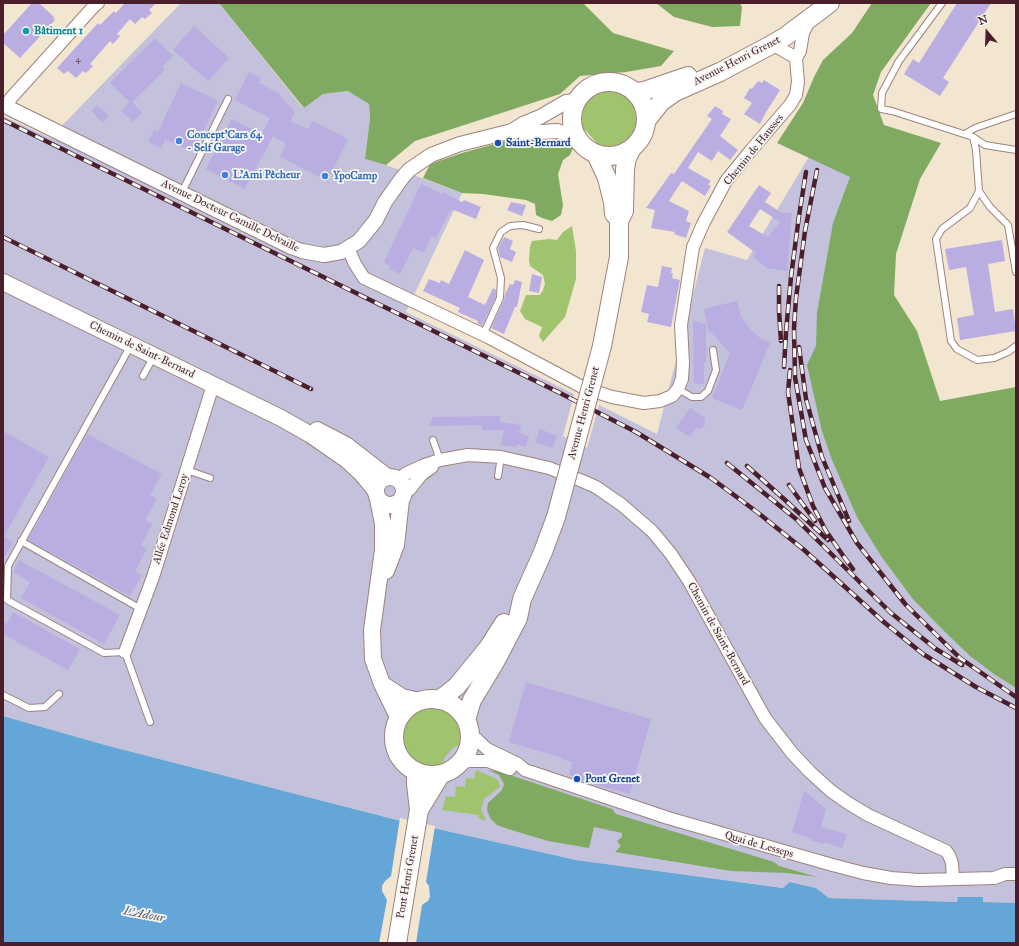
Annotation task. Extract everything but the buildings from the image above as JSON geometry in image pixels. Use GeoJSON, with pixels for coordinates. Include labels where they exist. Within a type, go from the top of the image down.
{"type":"FeatureCollection","features":[{"type":"Feature","properties":{"kind":"main road","name":"Avenue Henri Grenet"},"geometry":{"type":"LineString","coordinates":[[635,92],[644,91],[688,76],[756,45],[813,10],[830,3]]}},
{"type":"Feature","properties":{"kind":"main road","name":"Avenue Henri Grenet"},"geometry":{"type":"LineString","coordinates":[[646,122],[661,102],[675,92],[720,72],[770,46],[813,10]]}},
{"type":"Feature","properties":{"kind":"main road"},"geometry":{"type":"LineString","coordinates":[[603,81],[615,81],[626,85],[635,92],[642,100],[646,111],[646,122],[640,140],[632,148],[621,154],[608,156],[596,154],[584,147],[575,136],[571,118],[572,109],[583,91],[592,85],[603,81]]}},
{"type":"Feature","properties":{"kind":"main road","name":"Avenue Henri Grenet"},"geometry":{"type":"LineString","coordinates":[[468,726],[472,700],[518,618],[522,599],[543,552],[556,517],[602,346],[609,314],[619,257],[619,221],[624,212],[625,169],[627,158],[632,148]]}},
{"type":"Feature","properties":{"kind":"main road","name":"Avenue Henri Grenet"},"geometry":{"type":"LineString","coordinates":[[596,154],[607,178],[613,202],[614,214],[619,221]]}},
{"type":"Feature","properties":{"kind":"main road","name":"Chemin de Saint-Bernard"},"geometry":{"type":"LineString","coordinates":[[3,282],[281,418],[311,435],[347,460],[362,474],[377,495]]}},
{"type":"Feature","properties":{"kind":"main road","name":"Chemin de Saint-Bernard"},"geometry":{"type":"LineString","coordinates":[[281,418],[321,431],[346,444],[398,487]]}},
{"type":"Feature","properties":{"kind":"main road"},"geometry":{"type":"LineString","coordinates":[[398,487],[378,482],[377,495],[383,524],[383,550],[372,630],[373,659],[382,684],[399,719]]}},
{"type":"Feature","properties":{"kind":"main road"},"geometry":{"type":"LineString","coordinates":[[377,495],[381,502],[390,505],[394,504],[398,487]]}},
{"type":"Feature","properties":{"kind":"main road"},"geometry":{"type":"LineString","coordinates":[[376,597],[396,545],[398,487]]}},
{"type":"Feature","properties":{"kind":"main road","name":"Avenue Henri Grenet"},"geometry":{"type":"LineString","coordinates":[[438,700],[457,686],[488,648],[510,614],[522,599]]}},
{"type":"Feature","properties":{"kind":"main road"},"geometry":{"type":"LineString","coordinates":[[382,684],[402,697],[419,701],[438,700],[446,702],[461,713],[468,726],[469,743],[466,754],[451,770],[442,774],[428,775],[416,771],[405,764],[398,754],[394,742],[394,730],[399,719],[407,708],[419,701]]}},
{"type":"Feature","properties":{"kind":"main road","name":"Pont Henri Grenet"},"geometry":{"type":"LineString","coordinates":[[397,943],[422,799],[416,771]]}},
{"type":"Feature","properties":{"kind":"main road","name":"Pont Henri Grenet"},"geometry":{"type":"LineString","coordinates":[[422,799],[442,774]]}},
{"type":"Feature","properties":{"kind":"street"},"geometry":{"type":"LineString","coordinates":[[4,105],[98,3]]}},
{"type":"Feature","properties":{"kind":"street","name":"Chemin de Hausses"},"geometry":{"type":"LineString","coordinates":[[678,389],[682,379],[683,363],[681,325],[693,247],[703,224],[726,181],[790,105],[796,95],[798,82],[796,58],[800,52],[803,33],[813,10]]}},
{"type":"Feature","properties":{"kind":"street"},"geometry":{"type":"LineString","coordinates":[[770,46],[781,49],[796,58]]}},
{"type":"Feature","properties":{"kind":"street"},"geometry":{"type":"LineString","coordinates":[[512,131],[522,124],[540,117],[566,102],[576,101]]}},
{"type":"Feature","properties":{"kind":"street","name":"Avenue Docteur Camille Delvaille"},"geometry":{"type":"LineString","coordinates":[[4,105],[302,251],[317,255],[330,255],[356,244],[376,220],[394,188],[410,170],[431,155],[445,149],[512,131]]}},
{"type":"Feature","properties":{"kind":"street"},"geometry":{"type":"LineString","coordinates":[[512,131],[524,133],[557,131],[575,136]]}},
{"type":"Feature","properties":{"kind":"street"},"geometry":{"type":"LineString","coordinates":[[348,248],[355,264],[364,278],[483,335],[596,393],[644,403],[660,401],[672,396],[678,389]]}},
{"type":"Feature","properties":{"kind":"street","name":"Allée Edmond Leroy"},"geometry":{"type":"LineString","coordinates":[[125,652],[153,577],[213,385]]}},
{"type":"Feature","properties":{"kind":"street","name":"Chemin de Saint-Bernard"},"geometry":{"type":"LineString","coordinates":[[398,487],[405,474],[440,460],[468,455],[501,457],[549,468],[580,480],[596,488],[622,505],[652,531],[681,568],[765,718],[792,753],[826,786],[848,803],[868,815],[946,851],[952,863],[953,879]]}},
{"type":"Feature","properties":{"kind":"street","name":"Quai de Lesseps"},"geometry":{"type":"LineString","coordinates":[[468,726],[487,749],[518,764],[525,770]]}},
{"type":"Feature","properties":{"kind":"street","name":"Quai de Lesseps"},"geometry":{"type":"LineString","coordinates":[[459,763],[469,761],[488,761],[515,770],[525,770],[668,818],[734,838],[863,873],[891,878],[919,880],[994,878],[1005,874],[1016,874]]}},
{"type":"Feature","properties":{"kind":"street","name":"Quai de Lesseps"},"geometry":{"type":"LineString","coordinates":[[1000,875],[1016,880]]}},
{"type":"Feature","properties":{"kind":"lane"},"geometry":{"type":"LineString","coordinates":[[942,3],[899,61],[882,93],[881,109],[892,111],[965,134],[986,145],[1016,150]]}},
{"type":"Feature","properties":{"kind":"lane"},"geometry":{"type":"LineString","coordinates":[[185,186],[228,99]]}},
{"type":"Feature","properties":{"kind":"lane"},"geometry":{"type":"LineString","coordinates":[[965,134],[975,128],[1016,114]]}},
{"type":"Feature","properties":{"kind":"lane"},"geometry":{"type":"LineString","coordinates":[[973,137],[976,150],[979,191],[990,207],[1008,225],[1016,272]]}},
{"type":"Feature","properties":{"kind":"lane"},"geometry":{"type":"LineString","coordinates":[[979,191],[970,208],[942,229],[936,239],[952,341],[957,350],[977,360],[994,358],[1008,352],[1016,346]]}},
{"type":"Feature","properties":{"kind":"lane"},"geometry":{"type":"LineString","coordinates":[[483,335],[500,298],[501,278],[493,248],[501,232],[510,226],[523,225],[539,229]]}},
{"type":"Feature","properties":{"kind":"lane"},"geometry":{"type":"LineString","coordinates":[[131,345],[8,566],[7,600],[104,653],[125,652],[150,722]]}},
{"type":"Feature","properties":{"kind":"lane"},"geometry":{"type":"LineString","coordinates":[[678,389],[692,397],[700,398],[708,391],[716,370],[713,350]]}},
{"type":"Feature","properties":{"kind":"lane"},"geometry":{"type":"LineString","coordinates":[[142,376],[154,356]]}},
{"type":"Feature","properties":{"kind":"lane"},"geometry":{"type":"LineString","coordinates":[[433,440],[440,460]]}},
{"type":"Feature","properties":{"kind":"lane"},"geometry":{"type":"LineString","coordinates":[[498,476],[501,457]]}},
{"type":"Feature","properties":{"kind":"lane"},"geometry":{"type":"LineString","coordinates":[[186,470],[210,478]]}},
{"type":"Feature","properties":{"kind":"lane"},"geometry":{"type":"LineString","coordinates":[[21,541],[141,610]]}},
{"type":"Feature","properties":{"kind":"lane"},"geometry":{"type":"LineString","coordinates":[[3,695],[29,708],[45,707],[59,694]]}},
{"type":"Feature","properties":{"kind":"shaded area"},"geometry":{"type":"Polygon","coordinates":[[[181,3],[219,3],[303,108],[323,94],[349,91],[369,104],[370,118],[365,159],[386,165],[462,193],[406,312],[574,394],[563,436],[587,448],[599,405],[657,434],[705,248],[747,260],[810,155],[870,169],[852,225],[1016,678],[1016,903],[982,902],[983,897],[959,897],[957,902],[829,898],[816,888],[791,882],[784,888],[576,860],[393,819],[105,745],[3,716],[3,116],[50,138],[181,3]]]}},
{"type":"Feature","properties":{"kind":"green space"},"geometry":{"type":"Polygon","coordinates":[[[219,3],[583,3],[613,33],[674,51],[661,66],[626,72],[580,76],[560,94],[415,141],[386,165],[365,159],[370,118],[369,104],[348,91],[323,94],[304,108],[219,3]]]}},
{"type":"Feature","properties":{"kind":"green space"},"geometry":{"type":"Polygon","coordinates":[[[656,3],[740,3],[742,7],[740,26],[712,27],[674,17],[656,3]]]}},
{"type":"Feature","properties":{"kind":"green space"},"geometry":{"type":"Polygon","coordinates":[[[872,3],[931,3],[881,72],[873,95],[884,125],[941,143],[920,179],[896,254],[894,295],[917,331],[940,401],[1016,387],[1016,688],[970,656],[943,630],[912,598],[881,556],[857,517],[832,460],[822,431],[807,365],[816,346],[817,313],[833,223],[850,177],[777,143],[803,103],[823,60],[852,33],[872,3]]]}},
{"type":"Feature","properties":{"kind":"green space"},"geometry":{"type":"Polygon","coordinates":[[[613,87],[623,91],[631,97],[636,104],[639,114],[638,124],[635,133],[629,141],[619,146],[609,148],[600,147],[586,131],[579,128],[578,116],[580,106],[585,98],[593,91],[613,87]]]}},
{"type":"Feature","properties":{"kind":"green space"},"geometry":{"type":"Polygon","coordinates":[[[553,134],[571,140],[574,146],[570,155],[563,160],[558,174],[563,205],[561,215],[552,221],[536,215],[535,204],[526,200],[483,194],[462,193],[423,178],[430,164],[462,153],[520,137],[553,134]]]}},
{"type":"Feature","properties":{"kind":"green space"},"geometry":{"type":"Polygon","coordinates":[[[572,226],[576,251],[576,279],[565,317],[543,342],[539,336],[542,327],[525,319],[520,311],[526,295],[540,295],[545,284],[543,275],[530,266],[530,247],[532,241],[549,239],[557,240],[563,232],[572,226]]]}},
{"type":"Feature","properties":{"kind":"green space"},"geometry":{"type":"Polygon","coordinates":[[[422,709],[441,709],[450,714],[457,722],[461,738],[460,745],[453,748],[445,757],[442,765],[432,767],[422,766],[407,755],[403,747],[401,737],[407,720],[414,713],[422,709]]]}},
{"type":"Feature","properties":{"kind":"green space"},"geometry":{"type":"Polygon","coordinates":[[[476,770],[495,778],[499,782],[500,787],[484,799],[481,809],[486,821],[478,818],[479,815],[442,810],[446,796],[455,797],[456,786],[465,787],[466,778],[474,779],[476,770]]]}},
{"type":"Feature","properties":{"kind":"green space"},"geometry":{"type":"Polygon","coordinates":[[[488,770],[501,772],[612,809],[616,814],[774,862],[779,866],[817,877],[787,873],[731,871],[615,852],[620,847],[617,841],[622,837],[622,833],[594,827],[589,848],[548,841],[508,829],[497,825],[490,818],[487,810],[488,803],[502,790],[504,784],[499,775],[488,770]]]}},
{"type":"Feature","properties":{"kind":"water","name":"L'Adour"},"geometry":{"type":"Polygon","coordinates":[[[3,716],[105,745],[393,819],[576,860],[783,888],[790,882],[816,888],[829,898],[957,902],[958,897],[983,897],[983,902],[1016,903],[1016,943],[3,943],[3,716]]]}},
{"type":"Feature","properties":{"kind":"pier"},"geometry":{"type":"Polygon","coordinates":[[[400,818],[435,826],[426,882],[429,886],[430,897],[428,901],[422,905],[416,943],[379,943],[387,900],[382,891],[382,886],[391,876],[400,818]]]}},
{"type":"Feature","properties":{"kind":"railway"},"geometry":{"type":"LineString","coordinates":[[3,120],[558,392],[636,432],[711,478],[757,512],[803,549],[885,623],[923,654],[976,687],[1016,708]]}},
{"type":"Feature","properties":{"kind":"railway"},"geometry":{"type":"LineString","coordinates":[[817,170],[805,231],[796,298],[794,328],[795,377],[806,440],[825,488],[857,543],[906,605],[960,658],[1016,697]]}},
{"type":"Feature","properties":{"kind":"railway"},"geometry":{"type":"LineString","coordinates":[[784,367],[791,277],[806,172]]}},
{"type":"Feature","properties":{"kind":"railway"},"geometry":{"type":"LineString","coordinates":[[3,237],[311,389]]}},
{"type":"Feature","properties":{"kind":"railway"},"geometry":{"type":"LineString","coordinates":[[779,286],[781,341]]}},
{"type":"Feature","properties":{"kind":"railway"},"geometry":{"type":"LineString","coordinates":[[799,347],[806,399],[822,457],[849,521]]}},
{"type":"Feature","properties":{"kind":"railway"},"geometry":{"type":"LineString","coordinates":[[790,370],[788,392],[799,468],[813,506],[826,531],[853,569]]}},
{"type":"Feature","properties":{"kind":"railway"},"geometry":{"type":"LineString","coordinates":[[727,463],[796,519],[891,613],[936,649],[962,665]]}},
{"type":"Feature","properties":{"kind":"railway"},"geometry":{"type":"LineString","coordinates":[[747,466],[828,540]]}},
{"type":"Feature","properties":{"kind":"railway"},"geometry":{"type":"LineString","coordinates":[[789,485],[815,521]]}},
{"type":"Feature","properties":{"kind":"place","name":"Bâtiment 1"},"geometry":{"type":"Point","coordinates":[26,31]}},
{"type":"Feature","properties":{"kind":"place","name":"Concept'Cars 64 - Self Garage"},"geometry":{"type":"Point","coordinates":[179,141]}},
{"type":"Feature","properties":{"kind":"place","name":"Saint-Bernard"},"geometry":{"type":"Point","coordinates":[498,143]}},
{"type":"Feature","properties":{"kind":"place","name":"L'Ami Pêcheur"},"geometry":{"type":"Point","coordinates":[225,175]}},
{"type":"Feature","properties":{"kind":"place","name":"YpoCamp"},"geometry":{"type":"Point","coordinates":[325,176]}},
{"type":"Feature","properties":{"kind":"place","name":"Pont Grenet"},"geometry":{"type":"Point","coordinates":[577,779]}}]}
